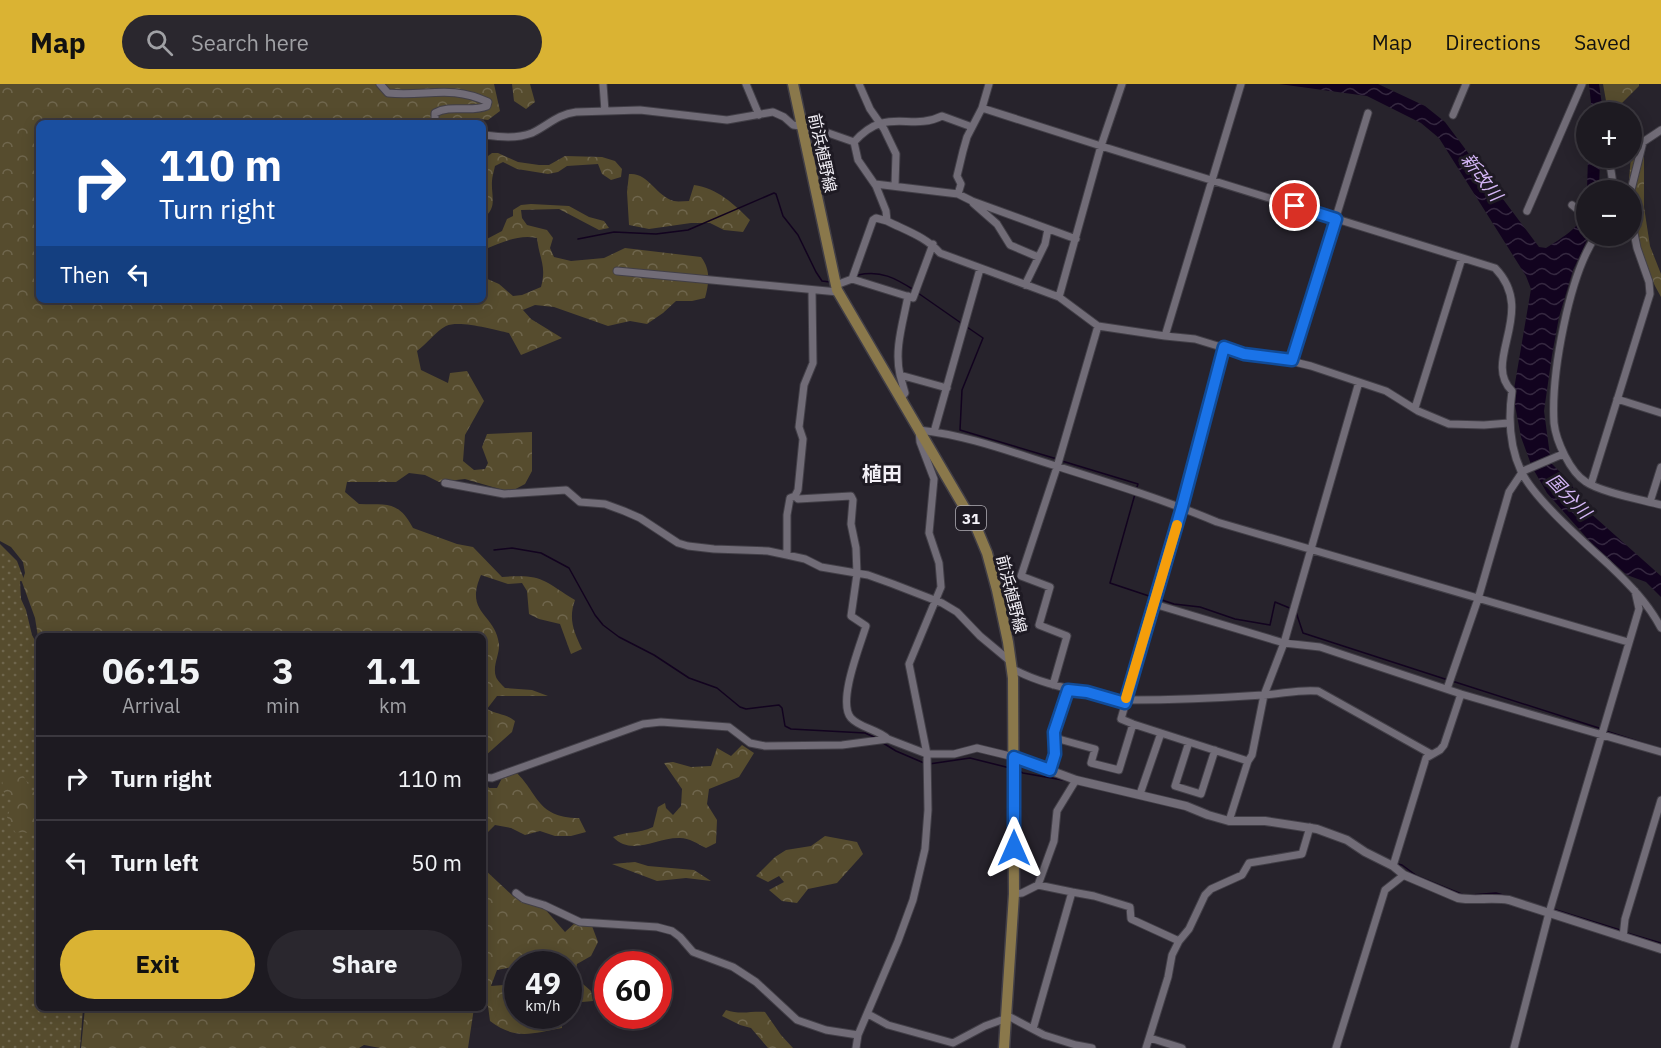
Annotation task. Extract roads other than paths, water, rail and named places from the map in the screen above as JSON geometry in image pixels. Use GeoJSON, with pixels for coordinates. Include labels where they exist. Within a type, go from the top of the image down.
{"type":"FeatureCollection","features":[{"type":"Feature","properties":{"kind":"main road","name":"前浜植野線"},"geometry":{"type":"LineString","coordinates":[[793,84],[837,289],[977,529],[987,553],[997,590],[1012,666],[1014,757],[1014,894],[1004,1048]]}},
{"type":"Feature","properties":{"kind":"street"},"geometry":{"type":"LineString","coordinates":[[380,84],[388,93],[443,90],[466,93],[488,102],[487,106],[480,109],[439,110],[435,113],[435,120]]}},
{"type":"Feature","properties":{"kind":"street"},"geometry":{"type":"LineString","coordinates":[[603,84],[605,111]]}},
{"type":"Feature","properties":{"kind":"street"},"geometry":{"type":"LineString","coordinates":[[746,84],[759,115]]}},
{"type":"Feature","properties":{"kind":"street"},"geometry":{"type":"LineString","coordinates":[[859,84],[870,109],[896,154],[895,185]]}},
{"type":"Feature","properties":{"kind":"street"},"geometry":{"type":"LineString","coordinates":[[958,194],[961,184],[957,176],[963,151],[982,108],[987,84]]}},
{"type":"Feature","properties":{"kind":"street"},"geometry":{"type":"LineString","coordinates":[[1059,297],[1101,146],[1122,84]]}},
{"type":"Feature","properties":{"kind":"street"},"geometry":{"type":"LineString","coordinates":[[1165,336],[1241,84]]}},
{"type":"Feature","properties":{"kind":"street"},"geometry":{"type":"LineString","coordinates":[[1454,115],[1466,84]]}},
{"type":"Feature","properties":{"kind":"street"},"geometry":{"type":"LineString","coordinates":[[1583,84],[1584,95]]}},
{"type":"Feature","properties":{"kind":"street"},"geometry":{"type":"LineString","coordinates":[[1527,211],[1583,84]]}},
{"type":"Feature","properties":{"kind":"street"},"geometry":{"type":"LineString","coordinates":[[982,108],[1495,268],[1510,289],[1513,300],[1502,365],[1504,383],[1512,391],[1509,423],[1511,439],[1523,472],[1542,499],[1635,591],[1653,613],[1661,628]]}},
{"type":"Feature","properties":{"kind":"street"},"geometry":{"type":"LineString","coordinates":[[486,135],[512,138],[523,136],[565,113],[640,111],[727,120],[773,112],[784,117],[793,125],[814,128],[854,142]]}},
{"type":"Feature","properties":{"kind":"street"},"geometry":{"type":"LineString","coordinates":[[1292,360],[1368,113]]}},
{"type":"Feature","properties":{"kind":"street"},"geometry":{"type":"LineString","coordinates":[[854,142],[862,133],[887,120],[933,121],[942,116],[972,127]]}},
{"type":"Feature","properties":{"kind":"street"},"geometry":{"type":"LineString","coordinates":[[1634,180],[1643,142],[1650,135],[1661,130]]}},
{"type":"Feature","properties":{"kind":"street"},"geometry":{"type":"LineString","coordinates":[[854,142],[858,160],[875,184],[886,211],[887,221]]}},
{"type":"Feature","properties":{"kind":"street"},"geometry":{"type":"LineString","coordinates":[[875,184],[958,194],[1076,239]]}},
{"type":"Feature","properties":{"kind":"street"},"geometry":{"type":"LineString","coordinates":[[972,201],[979,210],[997,224],[1010,245],[1038,257]]}},
{"type":"Feature","properties":{"kind":"street"},"geometry":{"type":"LineString","coordinates":[[1572,205],[1576,208]]}},
{"type":"Feature","properties":{"kind":"street"},"geometry":{"type":"LineString","coordinates":[[617,271],[812,291],[837,289],[852,279],[873,220],[876,219],[887,221],[918,234],[922,240],[933,244],[940,253],[1059,297],[1098,326],[1195,339],[1244,354],[1292,360],[1386,390],[1415,408],[1449,424],[1509,423]]}},
{"type":"Feature","properties":{"kind":"street"},"geometry":{"type":"LineString","coordinates":[[1025,285],[1045,244],[1048,229]]}},
{"type":"Feature","properties":{"kind":"street"},"geometry":{"type":"LineString","coordinates":[[852,279],[914,298],[933,244]]}},
{"type":"Feature","properties":{"kind":"street"},"geometry":{"type":"LineString","coordinates":[[1589,246],[1578,270],[1555,378],[1554,423],[1563,454],[1585,482],[1661,505]]}},
{"type":"Feature","properties":{"kind":"street"},"geometry":{"type":"LineString","coordinates":[[1591,484],[1650,294],[1649,282],[1637,246]]}},
{"type":"Feature","properties":{"kind":"street"},"geometry":{"type":"LineString","coordinates":[[1415,408],[1462,258]]}},
{"type":"Feature","properties":{"kind":"street"},"geometry":{"type":"LineString","coordinates":[[934,432],[980,269]]}},
{"type":"Feature","properties":{"kind":"street"},"geometry":{"type":"LineString","coordinates":[[787,555],[787,515],[790,498],[795,496],[798,490],[803,439],[799,427],[804,385],[813,363],[812,291]]}},
{"type":"Feature","properties":{"kind":"street"},"geometry":{"type":"LineString","coordinates":[[900,399],[905,393],[898,365],[898,344],[908,296]]}},
{"type":"Feature","properties":{"kind":"street"},"geometry":{"type":"LineString","coordinates":[[1053,685],[1067,636],[1040,624],[1050,587],[1021,576],[1057,466],[1098,326]]}},
{"type":"Feature","properties":{"kind":"street"},"geometry":{"type":"LineString","coordinates":[[1224,347],[1182,507],[1121,718],[1248,761]]}},
{"type":"Feature","properties":{"kind":"street"},"geometry":{"type":"LineString","coordinates":[[900,375],[947,388]]}},
{"type":"Feature","properties":{"kind":"street"},"geometry":{"type":"LineString","coordinates":[[1229,821],[1248,761],[1252,755],[1263,695],[1284,643],[1359,382]]}},
{"type":"Feature","properties":{"kind":"street"},"geometry":{"type":"LineString","coordinates":[[1617,399],[1661,413]]}},
{"type":"Feature","properties":{"kind":"street"},"geometry":{"type":"LineString","coordinates":[[856,1048],[858,1035],[913,900],[925,849],[928,810],[927,754],[909,664],[941,587],[941,577],[929,533],[934,479],[920,442],[919,430],[991,446],[1182,507],[1217,522],[1628,642]]}},
{"type":"Feature","properties":{"kind":"street"},"geometry":{"type":"LineString","coordinates":[[1447,689],[1478,598],[1509,492],[1523,472],[1563,454]]}},
{"type":"Feature","properties":{"kind":"street"},"geometry":{"type":"LineString","coordinates":[[1650,502],[1661,467]]}},
{"type":"Feature","properties":{"kind":"street"},"geometry":{"type":"LineString","coordinates":[[445,483],[494,494],[566,490],[580,502],[605,504],[640,518],[678,543],[688,546],[768,551],[804,559],[821,567],[868,575],[935,600],[957,612],[1012,666],[1068,690],[1087,692],[1125,703],[1130,700],[1172,700],[1318,691],[1431,754]]}},
{"type":"Feature","properties":{"kind":"street"},"geometry":{"type":"LineString","coordinates":[[795,496],[798,499],[851,496],[853,500],[851,524],[856,548],[857,574],[851,616],[866,626],[848,688],[846,705],[853,720],[888,739],[927,754],[954,754],[977,748],[1014,757],[1076,780],[1186,806],[1229,821],[1258,820],[1310,827],[1347,840],[1393,866],[1404,875],[1458,898],[1467,900],[1499,898],[1661,949]]}},
{"type":"Feature","properties":{"kind":"street"},"geometry":{"type":"LineString","coordinates":[[1514,1048],[1549,913],[1639,609],[1635,591]]}},
{"type":"Feature","properties":{"kind":"street"},"geometry":{"type":"LineString","coordinates":[[1154,604],[1284,643],[1320,647],[1461,694],[1661,752]]}},
{"type":"Feature","properties":{"kind":"street"},"geometry":{"type":"LineString","coordinates":[[1050,770],[1055,754],[1058,716],[1068,690]]}},
{"type":"Feature","properties":{"kind":"street"},"geometry":{"type":"LineString","coordinates":[[1393,866],[1426,758],[1444,745],[1461,694]]}},
{"type":"Feature","properties":{"kind":"street"},"geometry":{"type":"LineString","coordinates":[[486,777],[492,778],[621,731],[652,723],[729,727],[750,743],[765,746],[842,745],[888,739]]}},
{"type":"Feature","properties":{"kind":"street"},"geometry":{"type":"LineString","coordinates":[[1055,738],[1095,749],[1091,763],[1119,770],[1134,724]]}},
{"type":"Feature","properties":{"kind":"street"},"geometry":{"type":"LineString","coordinates":[[1140,794],[1161,733]]}},
{"type":"Feature","properties":{"kind":"street"},"geometry":{"type":"LineString","coordinates":[[1189,742],[1175,786],[1201,794],[1215,750]]}},
{"type":"Feature","properties":{"kind":"street"},"geometry":{"type":"LineString","coordinates":[[1014,894],[1022,894],[1038,885],[1054,841],[1057,811],[1076,780]]}},
{"type":"Feature","properties":{"kind":"street"},"geometry":{"type":"LineString","coordinates":[[1623,937],[1625,920],[1661,801]]}},
{"type":"Feature","properties":{"kind":"street"},"geometry":{"type":"LineString","coordinates":[[1146,1048],[1168,977],[1172,955],[1179,941],[1190,929],[1205,895],[1211,889],[1242,875],[1249,863],[1302,854],[1310,827]]}},
{"type":"Feature","properties":{"kind":"street"},"geometry":{"type":"LineString","coordinates":[[1336,1048],[1385,890],[1404,875]]}},
{"type":"Feature","properties":{"kind":"street"},"geometry":{"type":"LineString","coordinates":[[1038,885],[1130,906],[1131,919],[1179,941]]}},
{"type":"Feature","properties":{"kind":"street"},"geometry":{"type":"LineString","coordinates":[[1033,1029],[1071,892]]}},
{"type":"Feature","properties":{"kind":"street"},"geometry":{"type":"LineString","coordinates":[[516,893],[524,899],[544,905],[580,922],[657,927],[672,931],[693,952],[733,967],[756,982],[798,1020],[826,1030],[858,1035]]}},
{"type":"Feature","properties":{"kind":"street"},"geometry":{"type":"LineString","coordinates":[[868,1014],[888,1025],[953,1043],[985,1026],[1010,1017],[1067,1043],[1092,1048]]}},
{"type":"Feature","properties":{"kind":"street"},"geometry":{"type":"LineString","coordinates":[[1149,1038],[1182,1048]]}},
{"type":"Feature","properties":{"kind":"water"},"geometry":{"type":"Polygon","coordinates":[[[1279,84],[1378,84],[1425,106],[1445,122],[1539,247],[1546,248],[1576,226],[1576,246],[1584,246],[1573,270],[1559,317],[1544,411],[1551,463],[1569,481],[1589,512],[1661,576],[1661,597],[1646,582],[1627,575],[1594,546],[1547,493],[1532,467],[1521,437],[1513,395],[1531,289],[1526,276],[1439,138],[1421,123],[1367,96],[1279,84]]]}},
{"type":"Feature","properties":{"kind":"water"},"geometry":{"type":"Polygon","coordinates":[[[1589,84],[1599,84],[1602,102],[1591,102],[1589,84]]]}},
{"type":"Feature","properties":{"kind":"water"},"geometry":{"type":"Polygon","coordinates":[[[1588,168],[1600,168],[1599,180],[1587,180],[1588,168]]]}},
{"type":"Feature","properties":{"kind":"waterway"},"geometry":{"type":"LineString","coordinates":[[578,239],[614,232],[656,234],[688,230],[774,193],[783,216],[798,235],[816,272],[822,281],[830,282]]}},
{"type":"Feature","properties":{"kind":"waterway"},"geometry":{"type":"LineString","coordinates":[[858,275],[881,274],[914,290]]}},
{"type":"Feature","properties":{"kind":"waterway"},"geometry":{"type":"LineString","coordinates":[[918,293],[961,323]]}},
{"type":"Feature","properties":{"kind":"waterway"},"geometry":{"type":"LineString","coordinates":[[967,327],[983,338],[962,390],[960,430],[1057,459]]}},
{"type":"Feature","properties":{"kind":"waterway"},"geometry":{"type":"LineString","coordinates":[[1062,461],[1138,484],[1136,490]]}},
{"type":"Feature","properties":{"kind":"waterway"},"geometry":{"type":"LineString","coordinates":[[1135,494],[1110,583],[1152,597]]}},
{"type":"Feature","properties":{"kind":"waterway"},"geometry":{"type":"LineString","coordinates":[[494,550],[512,548],[541,553],[569,568],[603,625],[619,637],[654,655],[689,678],[717,688],[740,707],[746,709],[779,705],[782,708],[785,726],[791,729],[865,733],[874,737]]}},
{"type":"Feature","properties":{"kind":"waterway"},"geometry":{"type":"LineString","coordinates":[[1159,599],[1174,604],[1200,607],[1235,619],[1270,625],[1275,602],[1292,609]]}},
{"type":"Feature","properties":{"kind":"waterway"},"geometry":{"type":"LineString","coordinates":[[1296,612],[1303,633],[1448,680]]}},
{"type":"Feature","properties":{"kind":"waterway"},"geometry":{"type":"LineString","coordinates":[[1452,681],[1602,729]]}},
{"type":"Feature","properties":{"kind":"waterway"},"geometry":{"type":"LineString","coordinates":[[1606,731],[1659,748]]}},
{"type":"Feature","properties":{"kind":"waterway"},"geometry":{"type":"LineString","coordinates":[[883,743],[924,763]]}},
{"type":"Feature","properties":{"kind":"waterway"},"geometry":{"type":"LineString","coordinates":[[929,764],[970,758],[1010,768]]}},
{"type":"Feature","properties":{"kind":"waterway"},"geometry":{"type":"LineString","coordinates":[[1017,770],[1068,781]]}},
{"type":"Feature","properties":{"kind":"waterway"},"geometry":{"type":"LineString","coordinates":[[1235,825],[1266,825]]}},
{"type":"Feature","properties":{"kind":"waterway"},"geometry":{"type":"LineString","coordinates":[[1398,864],[1417,876],[1464,895]]}},
{"type":"Feature","properties":{"kind":"waterway"},"geometry":{"type":"LineString","coordinates":[[1471,895],[1496,893],[1548,908]]}},
{"type":"Feature","properties":{"kind":"waterway"},"geometry":{"type":"LineString","coordinates":[[1553,909],[1620,930]]}},
{"type":"Feature","properties":{"kind":"waterway"},"geometry":{"type":"LineString","coordinates":[[1627,933],[1661,943]]}},
{"type":"Feature","properties":{"kind":"district","name":"植田"},"geometry":{"type":"Point","coordinates":[882,473]}},
{"type":"Feature","properties":{"kind":"water label","name":"新改川"},"geometry":{"type":"Point","coordinates":[1482,177]}},
{"type":"Feature","properties":{"kind":"water label","name":"国分川"},"geometry":{"type":"Point","coordinates":[1569,496]}}]}
